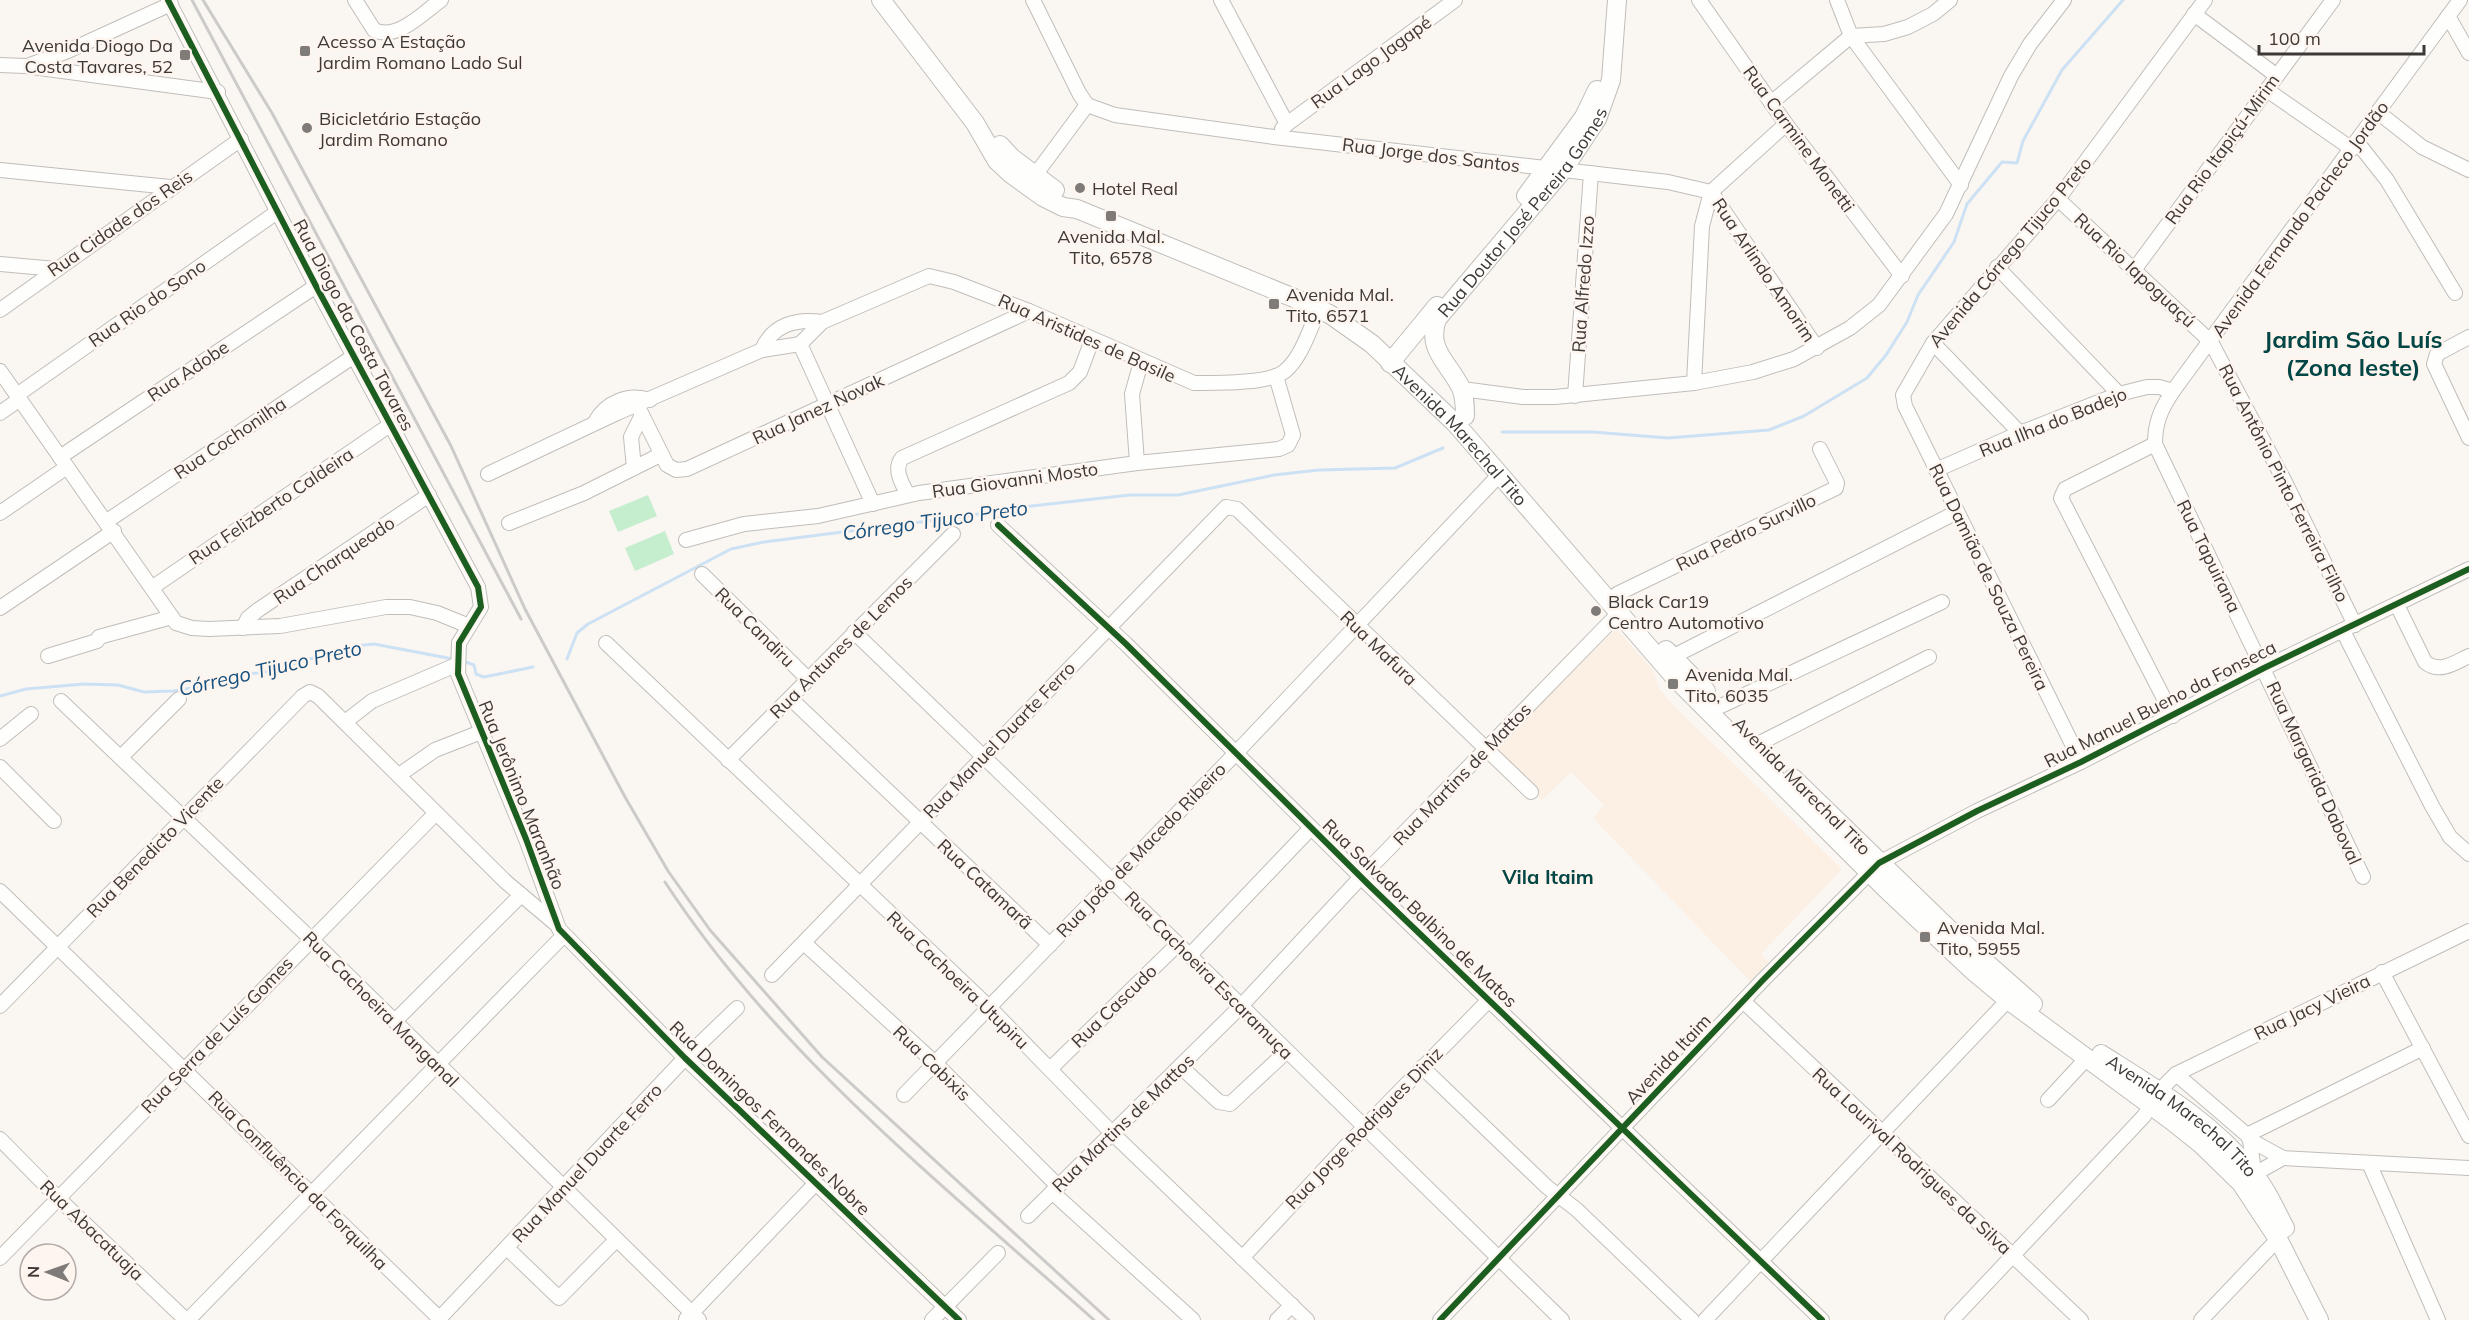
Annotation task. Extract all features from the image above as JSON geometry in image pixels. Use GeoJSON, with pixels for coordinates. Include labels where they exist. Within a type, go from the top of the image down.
{"type":"FeatureCollection","features":[{"type":"Feature","properties":{"kind":"main road","name":"Avenida Marechal Tito"},"geometry":{"type":"LineString","coordinates":[[881,0],[975,123],[1031,181],[1077,209],[1319,309],[1372,344],[1398,354],[1465,416],[1672,657],[1758,744],[1972,970],[2008,1000],[2087,1058],[2156,1099],[2183,1106],[2211,1130],[2297,1248],[2332,1320]]}},
{"type":"Feature","properties":{"kind":"main road","name":"Rua Doutor José Pereira Gomes"},"geometry":{"type":"LineString","coordinates":[[1462,389],[1442,362],[1434,343],[1437,319],[1555,170],[1584,117],[1595,95],[1603,67],[1607,0]]}},
{"type":"Feature","properties":{"kind":"main road","name":"Rua Doutor José Pereira Gomes"},"geometry":{"type":"LineString","coordinates":[[1398,354],[1597,119],[1605,101],[1614,58],[1617,0]]}},
{"type":"Feature","properties":{"kind":"main road"},"geometry":{"type":"LineString","coordinates":[[1398,354],[1420,341],[1434,343]]}},
{"type":"Feature","properties":{"kind":"main road","name":"Avenida Marechal Tito"},"geometry":{"type":"LineString","coordinates":[[1398,354],[1618,614],[1677,680],[1874,868],[2016,990],[2156,1099]]}},
{"type":"Feature","properties":{"kind":"main road"},"geometry":{"type":"LineString","coordinates":[[1462,389],[1465,416]]}},
{"type":"Feature","properties":{"kind":"main road","name":"Avenida Marechal Tito"},"geometry":{"type":"LineString","coordinates":[[2247,1178],[2319,1320]]}},
{"type":"Feature","properties":{"kind":"street"},"geometry":{"type":"LineString","coordinates":[[358,5],[374,30],[381,34],[396,32],[441,0]]}},
{"type":"Feature","properties":{"kind":"street"},"geometry":{"type":"LineString","coordinates":[[1221,0],[1287,124]]}},
{"type":"Feature","properties":{"kind":"street","name":"Rua Lago Jagapé"},"geometry":{"type":"LineString","coordinates":[[1274,137],[1287,124],[1455,0]]}},
{"type":"Feature","properties":{"kind":"street","name":"Rua Carmine Monetti"},"geometry":{"type":"LineString","coordinates":[[1699,0],[1786,124],[1902,276]]}},
{"type":"Feature","properties":{"kind":"street"},"geometry":{"type":"LineString","coordinates":[[1837,0],[1851,36],[1961,185]]}},
{"type":"Feature","properties":{"kind":"street"},"geometry":{"type":"LineString","coordinates":[[1771,103],[1851,36],[1884,34],[1908,27],[1934,14],[1950,0]]}},
{"type":"Feature","properties":{"kind":"street"},"geometry":{"type":"LineString","coordinates":[[1462,389],[1523,397],[1575,396],[1694,383],[1753,372],[1794,359],[1850,328],[1879,304],[1946,214],[2011,75],[2030,44],[2064,0]]}},
{"type":"Feature","properties":{"kind":"street","name":"Avenida Córrego Tijuco Preto"},"geometry":{"type":"LineString","coordinates":[[1904,390],[1933,343],[2058,199],[2205,0]]}},
{"type":"Feature","properties":{"kind":"street","name":"Rua Rio Itapiçú-Mirim"},"geometry":{"type":"LineString","coordinates":[[2133,270],[2333,0]]}},
{"type":"Feature","properties":{"kind":"street","name":"Avenida Fernando Pacheco Jordão"},"geometry":{"type":"LineString","coordinates":[[2155,444],[2160,411],[2173,391],[2460,0]]}},
{"type":"Feature","properties":{"kind":"street"},"geometry":{"type":"LineString","coordinates":[[25,66],[68,51],[170,2]]}},
{"type":"Feature","properties":{"kind":"street","name":"Rua Diogo da Costa Tavares"},"geometry":{"type":"LineString","coordinates":[[170,2],[277,212],[478,587],[481,607],[459,643],[456,663]]}},
{"type":"Feature","properties":{"kind":"street"},"geometry":{"type":"LineString","coordinates":[[1031,181],[1087,105],[1079,93],[1037,2]]}},
{"type":"Feature","properties":{"kind":"street"},"geometry":{"type":"LineString","coordinates":[[2194,14],[2277,76]]}},
{"type":"Feature","properties":{"kind":"street"},"geometry":{"type":"LineString","coordinates":[[2448,16],[2469,53]]}},
{"type":"Feature","properties":{"kind":"street"},"geometry":{"type":"LineString","coordinates":[[0,65],[25,66],[218,93]]}},
{"type":"Feature","properties":{"kind":"street"},"geometry":{"type":"LineString","coordinates":[[2267,90],[2355,145],[2387,180],[2455,293]]}},
{"type":"Feature","properties":{"kind":"street","name":"Rua Jorge dos Santos"},"geometry":{"type":"LineString","coordinates":[[1087,105],[1115,115],[1274,137],[1668,182],[1712,192]]}},
{"type":"Feature","properties":{"kind":"street"},"geometry":{"type":"LineString","coordinates":[[2379,113],[2422,147],[2469,170]]}},
{"type":"Feature","properties":{"kind":"street"},"geometry":{"type":"LineString","coordinates":[[1694,383],[1702,226],[1712,192],[1786,124]]}},
{"type":"Feature","properties":{"kind":"street","name":"Rua Cidade dos Reis"},"geometry":{"type":"LineString","coordinates":[[0,310],[170,187],[241,139]]}},
{"type":"Feature","properties":{"kind":"street"},"geometry":{"type":"LineString","coordinates":[[0,170],[170,187]]}},
{"type":"Feature","properties":{"kind":"street","name":"Rua Alfredo Izzo"},"geometry":{"type":"LineString","coordinates":[[1575,396],[1591,173]]}},
{"type":"Feature","properties":{"kind":"street","name":"Rua Arlindo Amorim"},"geometry":{"type":"LineString","coordinates":[[1712,192],[1817,348]]}},
{"type":"Feature","properties":{"kind":"street","name":"Rua Rio Iapoguaçú"},"geometry":{"type":"LineString","coordinates":[[2058,199],[2211,342]]}},
{"type":"Feature","properties":{"kind":"street","name":"Rua Rio do Sono"},"geometry":{"type":"LineString","coordinates":[[0,413],[18,397],[277,212]]}},
{"type":"Feature","properties":{"kind":"street"},"geometry":{"type":"LineString","coordinates":[[0,264],[56,269]]}},
{"type":"Feature","properties":{"kind":"street"},"geometry":{"type":"LineString","coordinates":[[1997,267],[2120,394]]}},
{"type":"Feature","properties":{"kind":"street","name":"Rua Aristides de Basile"},"geometry":{"type":"LineString","coordinates":[[822,322],[928,276],[954,282],[1029,311],[1141,362],[1194,382],[1220,382],[1276,376]]}},
{"type":"Feature","properties":{"kind":"street","name":"Rua Adobe"},"geometry":{"type":"LineString","coordinates":[[0,513],[64,462],[316,286]]}},
{"type":"Feature","properties":{"kind":"street"},"geometry":{"type":"LineString","coordinates":[[1276,376],[1292,364],[1319,309]]}},
{"type":"Feature","properties":{"kind":"street","name":"Rua Janez Novak"},"geometry":{"type":"LineString","coordinates":[[660,455],[671,468],[687,469],[1029,311]]}},
{"type":"Feature","properties":{"kind":"street"},"geometry":{"type":"LineString","coordinates":[[762,350],[767,338],[782,327],[807,320],[822,322]]}},
{"type":"Feature","properties":{"kind":"street"},"geometry":{"type":"LineString","coordinates":[[488,474],[594,424],[643,406],[762,350],[800,344],[822,322]]}},
{"type":"Feature","properties":{"kind":"street"},"geometry":{"type":"LineString","coordinates":[[2469,337],[2438,354],[2434,364],[2469,438]]}},
{"type":"Feature","properties":{"kind":"street"},"geometry":{"type":"LineString","coordinates":[[908,495],[898,471],[898,462],[902,458],[1069,383],[1080,372],[1092,340]]}},
{"type":"Feature","properties":{"kind":"street","name":"Rua Antônio Pinto Ferreira Filho"},"geometry":{"type":"LineString","coordinates":[[2211,342],[2276,465],[2349,628],[2438,816],[2450,837],[2469,854]]}},
{"type":"Feature","properties":{"kind":"street"},"geometry":{"type":"LineString","coordinates":[[1933,343],[2020,433]]}},
{"type":"Feature","properties":{"kind":"street"},"geometry":{"type":"LineString","coordinates":[[800,344],[873,504]]}},
{"type":"Feature","properties":{"kind":"street","name":"Rua Cochonilha"},"geometry":{"type":"LineString","coordinates":[[0,608],[110,526],[354,356]]}},
{"type":"Feature","properties":{"kind":"street"},"geometry":{"type":"LineString","coordinates":[[1137,463],[1132,394],[1141,362]]}},
{"type":"Feature","properties":{"kind":"street"},"geometry":{"type":"LineString","coordinates":[[0,371],[176,622],[192,628],[243,628],[304,624],[356,611],[410,607],[437,613],[469,626]]}},
{"type":"Feature","properties":{"kind":"street","name":"Rua Giovanni Mosto"},"geometry":{"type":"LineString","coordinates":[[686,540],[744,524],[818,516],[908,495],[1137,463],[1279,449],[1288,445],[1292,440],[1291,426],[1276,376]]}},
{"type":"Feature","properties":{"kind":"street","name":"Rua Ilha do Badejo"},"geometry":{"type":"LineString","coordinates":[[1936,470],[2020,433],[2120,394],[2147,387],[2173,391]]}},
{"type":"Feature","properties":{"kind":"street","name":"Rua Damião de Souza Pereira"},"geometry":{"type":"LineString","coordinates":[[1904,390],[1903,400],[1936,470],[2081,762]]}},
{"type":"Feature","properties":{"kind":"street"},"geometry":{"type":"LineString","coordinates":[[509,523],[584,493],[660,455],[643,406]]}},
{"type":"Feature","properties":{"kind":"street"},"geometry":{"type":"LineString","coordinates":[[634,468],[631,437],[643,406]]}},
{"type":"Feature","properties":{"kind":"street","name":"Rua Felizberto Caldeira"},"geometry":{"type":"LineString","coordinates":[[153,587],[390,425]]}},
{"type":"Feature","properties":{"kind":"street"},"geometry":{"type":"LineString","coordinates":[[2155,444],[2065,489],[2061,495],[2173,716]]}},
{"type":"Feature","properties":{"kind":"street","name":"Rua Tapuirana"},"geometry":{"type":"LineString","coordinates":[[2155,444],[2264,668]]}},
{"type":"Feature","properties":{"kind":"street","name":"Rua Pedro Survillo"},"geometry":{"type":"LineString","coordinates":[[1617,594],[1836,488],[1837,483],[1820,448]]}},
{"type":"Feature","properties":{"kind":"street","name":"Rua João de Macedo Ribeiro"},"geometry":{"type":"LineString","coordinates":[[904,1095],[1235,754],[1501,473]]}},
{"type":"Feature","properties":{"kind":"street","name":"Rua Charqueado"},"geometry":{"type":"LineString","coordinates":[[243,628],[248,618],[258,610],[429,495]]}},
{"type":"Feature","properties":{"kind":"street","name":"Rua Mafura"},"geometry":{"type":"LineString","coordinates":[[1226,507],[1237,509],[1531,792]]}},
{"type":"Feature","properties":{"kind":"street","name":"Rua Manuel Duarte Ferro"},"geometry":{"type":"LineString","coordinates":[[772,975],[1107,627],[1226,507]]}},
{"type":"Feature","properties":{"kind":"street"},"geometry":{"type":"LineString","coordinates":[[1672,657],[1957,512]]}},
{"type":"Feature","properties":{"kind":"street","name":"Rua Salvador Balbino de Matos"},"geometry":{"type":"LineString","coordinates":[[998,525],[1107,627],[1361,877],[1822,1320]]}},
{"type":"Feature","properties":{"kind":"street","name":"Rua Antunes de Lemos"},"geometry":{"type":"LineString","coordinates":[[728,760],[953,534]]}},
{"type":"Feature","properties":{"kind":"street","name":"Rua Manuel Bueno da Fonseca"},"geometry":{"type":"LineString","coordinates":[[1874,868],[1977,811],[2081,762],[2264,668],[2469,569]]}},
{"type":"Feature","properties":{"kind":"street","name":"Rua Candiru"},"geometry":{"type":"LineString","coordinates":[[702,574],[808,679]]}},
{"type":"Feature","properties":{"kind":"street"},"geometry":{"type":"LineString","coordinates":[[1721,706],[1942,602]]}},
{"type":"Feature","properties":{"kind":"street"},"geometry":{"type":"LineString","coordinates":[[2397,605],[2425,662],[2430,666],[2444,668],[2469,656]]}},
{"type":"Feature","properties":{"kind":"street","name":"Rua Martins de Mattos"},"geometry":{"type":"LineString","coordinates":[[1028,1216],[1242,1006],[1361,877],[1618,614]]}},
{"type":"Feature","properties":{"kind":"street"},"geometry":{"type":"LineString","coordinates":[[48,656],[97,640],[99,637],[172,617]]}},
{"type":"Feature","properties":{"kind":"street","name":"Rua Cachoeira Escaramuça"},"geometry":{"type":"LineString","coordinates":[[854,633],[1113,880],[1562,1320]]}},
{"type":"Feature","properties":{"kind":"street","name":"Rua Cachoeira Utupiru"},"geometry":{"type":"LineString","coordinates":[[606,643],[989,1007],[1112,1134],[1307,1320]]}},
{"type":"Feature","properties":{"kind":"street"},"geometry":{"type":"LineString","coordinates":[[1758,744],[1929,657]]}},
{"type":"Feature","properties":{"kind":"street"},"geometry":{"type":"LineString","coordinates":[[345,722],[372,701],[456,663]]}},
{"type":"Feature","properties":{"kind":"street","name":"Rua Jerônimo Maranhão"},"geometry":{"type":"LineString","coordinates":[[456,663],[460,682],[526,838],[560,930]]}},
{"type":"Feature","properties":{"kind":"street","name":"Rua Margarida Daboval"},"geometry":{"type":"LineString","coordinates":[[2264,668],[2363,877]]}},
{"type":"Feature","properties":{"kind":"street","name":"Rua Domingos Fernandes Nobre"},"geometry":{"type":"LineString","coordinates":[[312,692],[560,930],[685,1058],[959,1320]]}},
{"type":"Feature","properties":{"kind":"street","name":"Rua Benedicto Vicente"},"geometry":{"type":"LineString","coordinates":[[0,1006],[182,817],[303,696],[312,692]]}},
{"type":"Feature","properties":{"kind":"street","name":"Rua Catamarã"},"geometry":{"type":"LineString","coordinates":[[790,698],[1050,945]]}},
{"type":"Feature","properties":{"kind":"street"},"geometry":{"type":"LineString","coordinates":[[121,757],[179,699]]}},
{"type":"Feature","properties":{"kind":"street","name":"Rua Cachoeira Manganal"},"geometry":{"type":"LineString","coordinates":[[61,701],[395,1021],[692,1318]]}},
{"type":"Feature","properties":{"kind":"street"},"geometry":{"type":"LineString","coordinates":[[0,739],[31,714]]}},
{"type":"Feature","properties":{"kind":"street"},"geometry":{"type":"LineString","coordinates":[[399,775],[429,753],[481,732]]}},
{"type":"Feature","properties":{"kind":"street"},"geometry":{"type":"LineString","coordinates":[[0,767],[54,821]]}},
{"type":"Feature","properties":{"kind":"street","name":"Rua Serra de Luís Gomes"},"geometry":{"type":"LineString","coordinates":[[0,1258],[436,813]]}},
{"type":"Feature","properties":{"kind":"street"},"geometry":{"type":"LineString","coordinates":[[1190,955],[1311,828]]}},
{"type":"Feature","properties":{"kind":"street","name":"Avenida Itaim"},"geometry":{"type":"LineString","coordinates":[[1440,1320],[1743,1001],[1874,868]]}},
{"type":"Feature","properties":{"kind":"street","name":"Rua Confluência da Forquilha"},"geometry":{"type":"LineString","coordinates":[[0,891],[59,945],[439,1319]]}},
{"type":"Feature","properties":{"kind":"street"},"geometry":{"type":"LineString","coordinates":[[395,1021],[521,895]]}},
{"type":"Feature","properties":{"kind":"street"},"geometry":{"type":"LineString","coordinates":[[187,1320],[438,1065],[560,930]]}},
{"type":"Feature","properties":{"kind":"street","name":"Rua Jacy Vieira"},"geometry":{"type":"LineString","coordinates":[[1952,1320],[2014,1257],[2176,1074],[2382,972],[2467,936]]}},
{"type":"Feature","properties":{"kind":"street","name":"Rua Cabixis"},"geometry":{"type":"LineString","coordinates":[[804,943],[935,1063],[1055,1189],[1192,1320]]}},
{"type":"Feature","properties":{"kind":"street","name":"Rua Cascudo"},"geometry":{"type":"LineString","coordinates":[[1050,1069],[1178,944]]}},
{"type":"Feature","properties":{"kind":"street"},"geometry":{"type":"LineString","coordinates":[[2382,972],[2469,1136]]}},
{"type":"Feature","properties":{"kind":"street","name":"Rua Jorge Rodrigues Diniz"},"geometry":{"type":"LineString","coordinates":[[1242,1258],[1364,1127],[1489,1000]]}},
{"type":"Feature","properties":{"kind":"street"},"geometry":{"type":"LineString","coordinates":[[1705,1320],[2008,1000]]}},
{"type":"Feature","properties":{"kind":"street","name":"Rua Lourival Rodrigues da Silva"},"geometry":{"type":"LineString","coordinates":[[1743,1001],[2079,1319]]}},
{"type":"Feature","properties":{"kind":"street","name":"Rua Manuel Duarte Ferro"},"geometry":{"type":"LineString","coordinates":[[439,1319],[685,1058],[737,1008]]}},
{"type":"Feature","properties":{"kind":"street"},"geometry":{"type":"LineString","coordinates":[[2249,1138],[2423,1048]]}},
{"type":"Feature","properties":{"kind":"street"},"geometry":{"type":"LineString","coordinates":[[1181,1067],[1219,1102],[1230,1104],[1286,1052]]}},
{"type":"Feature","properties":{"kind":"street"},"geometry":{"type":"LineString","coordinates":[[2048,1100],[2087,1058]]}},
{"type":"Feature","properties":{"kind":"street"},"geometry":{"type":"LineString","coordinates":[[1422,1067],[1692,1320]]}},
{"type":"Feature","properties":{"kind":"street"},"geometry":{"type":"LineString","coordinates":[[2176,1074],[2249,1138],[2283,1158],[2469,1168]]}},
{"type":"Feature","properties":{"kind":"street"},"geometry":{"type":"LineString","coordinates":[[2247,1178],[2249,1138]]}},
{"type":"Feature","properties":{"kind":"street","name":"Rua Abacatuaja"},"geometry":{"type":"LineString","coordinates":[[0,1139],[58,1198],[187,1320]]}},
{"type":"Feature","properties":{"kind":"street"},"geometry":{"type":"LineString","coordinates":[[2247,1178],[2283,1158]]}},
{"type":"Feature","properties":{"kind":"street"},"geometry":{"type":"LineString","coordinates":[[2369,1163],[2438,1320]]}},
{"type":"Feature","properties":{"kind":"street"},"geometry":{"type":"LineString","coordinates":[[692,1318],[815,1184]]}},
{"type":"Feature","properties":{"kind":"street"},"geometry":{"type":"LineString","coordinates":[[2201,1320],[2278,1239]]}},
{"type":"Feature","properties":{"kind":"street"},"geometry":{"type":"LineString","coordinates":[[507,1248],[559,1298],[616,1240]]}},
{"type":"Feature","properties":{"kind":"street"},"geometry":{"type":"LineString","coordinates":[[932,1320],[998,1253]]}},
{"type":"Feature","properties":{"kind":"street"},"geometry":{"type":"LineString","coordinates":[[1277,1320],[1292,1305]]}},
{"type":"Feature","properties":{"kind":"shaded area"},"geometry":{"type":"Polygon","coordinates":[[[1616,629],[1653,670],[1659,689],[1678,710],[1842,869],[1761,954],[1768,962],[1751,982],[1593,818],[1604,805],[1571,772],[1542,800],[1493,752],[1616,629]]]}},
{"type":"Feature","properties":{"kind":"green space"},"geometry":{"type":"Polygon","coordinates":[[[648,495],[657,516],[618,532],[609,511],[648,495]]]}},
{"type":"Feature","properties":{"kind":"green space"},"geometry":{"type":"Polygon","coordinates":[[[665,531],[674,554],[635,571],[625,548],[665,531]]]}},
{"type":"Feature","properties":{"kind":"waterway","name":"Córrego Tijuco Preto"},"geometry":{"type":"LineString","coordinates":[[1502,432],[1593,432],[1668,438],[1769,430],[1804,416],[1867,378],[1886,355],[1907,322],[1918,295],[1954,242],[1967,204],[2002,162],[2017,163],[2023,141],[2062,70],[2123,0]]}},
{"type":"Feature","properties":{"kind":"waterway","name":"Córrego Tijuco Preto"},"geometry":{"type":"LineString","coordinates":[[567,659],[577,633],[588,624],[731,549],[764,542],[968,516],[1004,509],[1130,495],[1178,495],[1274,475],[1319,470],[1395,468],[1443,448]]}},
{"type":"Feature","properties":{"kind":"waterway","name":"Córrego Tijuco Preto"},"geometry":{"type":"LineString","coordinates":[[0,696],[26,689],[84,684],[118,685],[144,692],[173,691],[205,686],[239,674],[262,673],[354,646],[374,644],[453,659]]}},
{"type":"Feature","properties":{"kind":"waterway","name":"Córrego Tijuco Preto"},"geometry":{"type":"LineString","coordinates":[[463,661],[474,665],[476,674],[484,677],[533,667]]}},
{"type":"Feature","properties":{"kind":"railway"},"geometry":{"type":"LineString","coordinates":[[192,0],[521,619]]}},
{"type":"Feature","properties":{"kind":"railway"},"geometry":{"type":"LineString","coordinates":[[203,0],[272,113],[451,446],[525,609],[625,797],[668,871],[710,930],[822,1057],[1109,1320]]}},
{"type":"Feature","properties":{"kind":"railway"},"geometry":{"type":"LineString","coordinates":[[665,882],[709,945],[810,1061],[921,1167],[1094,1320]]}},
{"type":"Feature","properties":{"kind":"cycle path"},"geometry":{"type":"LineString","coordinates":[[168,0],[316,286],[478,587],[481,607],[459,643],[458,674],[526,839],[559,929],[685,1058],[959,1320]]}},
{"type":"Feature","properties":{"kind":"cycle path"},"geometry":{"type":"LineString","coordinates":[[998,525],[1126,644],[1370,886],[1822,1320]]}},
{"type":"Feature","properties":{"kind":"cycle path"},"geometry":{"type":"LineString","coordinates":[[1440,1320],[1762,981],[1879,863],[1977,811],[2081,762],[2264,668],[2469,569]]}},
{"type":"Feature","properties":{"kind":"place","name":"Acesso A Estação Jardim Romano Lado Sul"},"geometry":{"type":"Point","coordinates":[305,51]}},
{"type":"Feature","properties":{"kind":"place","name":"Avenida Diogo Da Costa Tavares, 52"},"geometry":{"type":"Point","coordinates":[185,55]}},
{"type":"Feature","properties":{"kind":"place","name":"Bicicletário Estação Jardim Romano"},"geometry":{"type":"Point","coordinates":[307,128]}},
{"type":"Feature","properties":{"kind":"place","name":"Hotel Real"},"geometry":{"type":"Point","coordinates":[1080,188]}},
{"type":"Feature","properties":{"kind":"place","name":"Avenida Mal. Tito, 6578"},"geometry":{"type":"Point","coordinates":[1111,216]}},
{"type":"Feature","properties":{"kind":"place","name":"Avenida Mal. Tito, 6571"},"geometry":{"type":"Point","coordinates":[1274,304]}},
{"type":"Feature","properties":{"kind":"place","name":"Black Car19 Centro Automotivo"},"geometry":{"type":"Point","coordinates":[1596,611]}},
{"type":"Feature","properties":{"kind":"place","name":"Avenida Mal. Tito, 6035"},"geometry":{"type":"Point","coordinates":[1673,684]}},
{"type":"Feature","properties":{"kind":"place","name":"Avenida Mal. Tito, 5955"},"geometry":{"type":"Point","coordinates":[1925,937]}},
{"type":"Feature","properties":{"kind":"district","name":"Jardim São Luís (Zona leste)"},"geometry":{"type":"Point","coordinates":[2353,353]}},
{"type":"Feature","properties":{"kind":"district","name":"Vila Itaim"},"geometry":{"type":"Point","coordinates":[1548,876]}}]}
